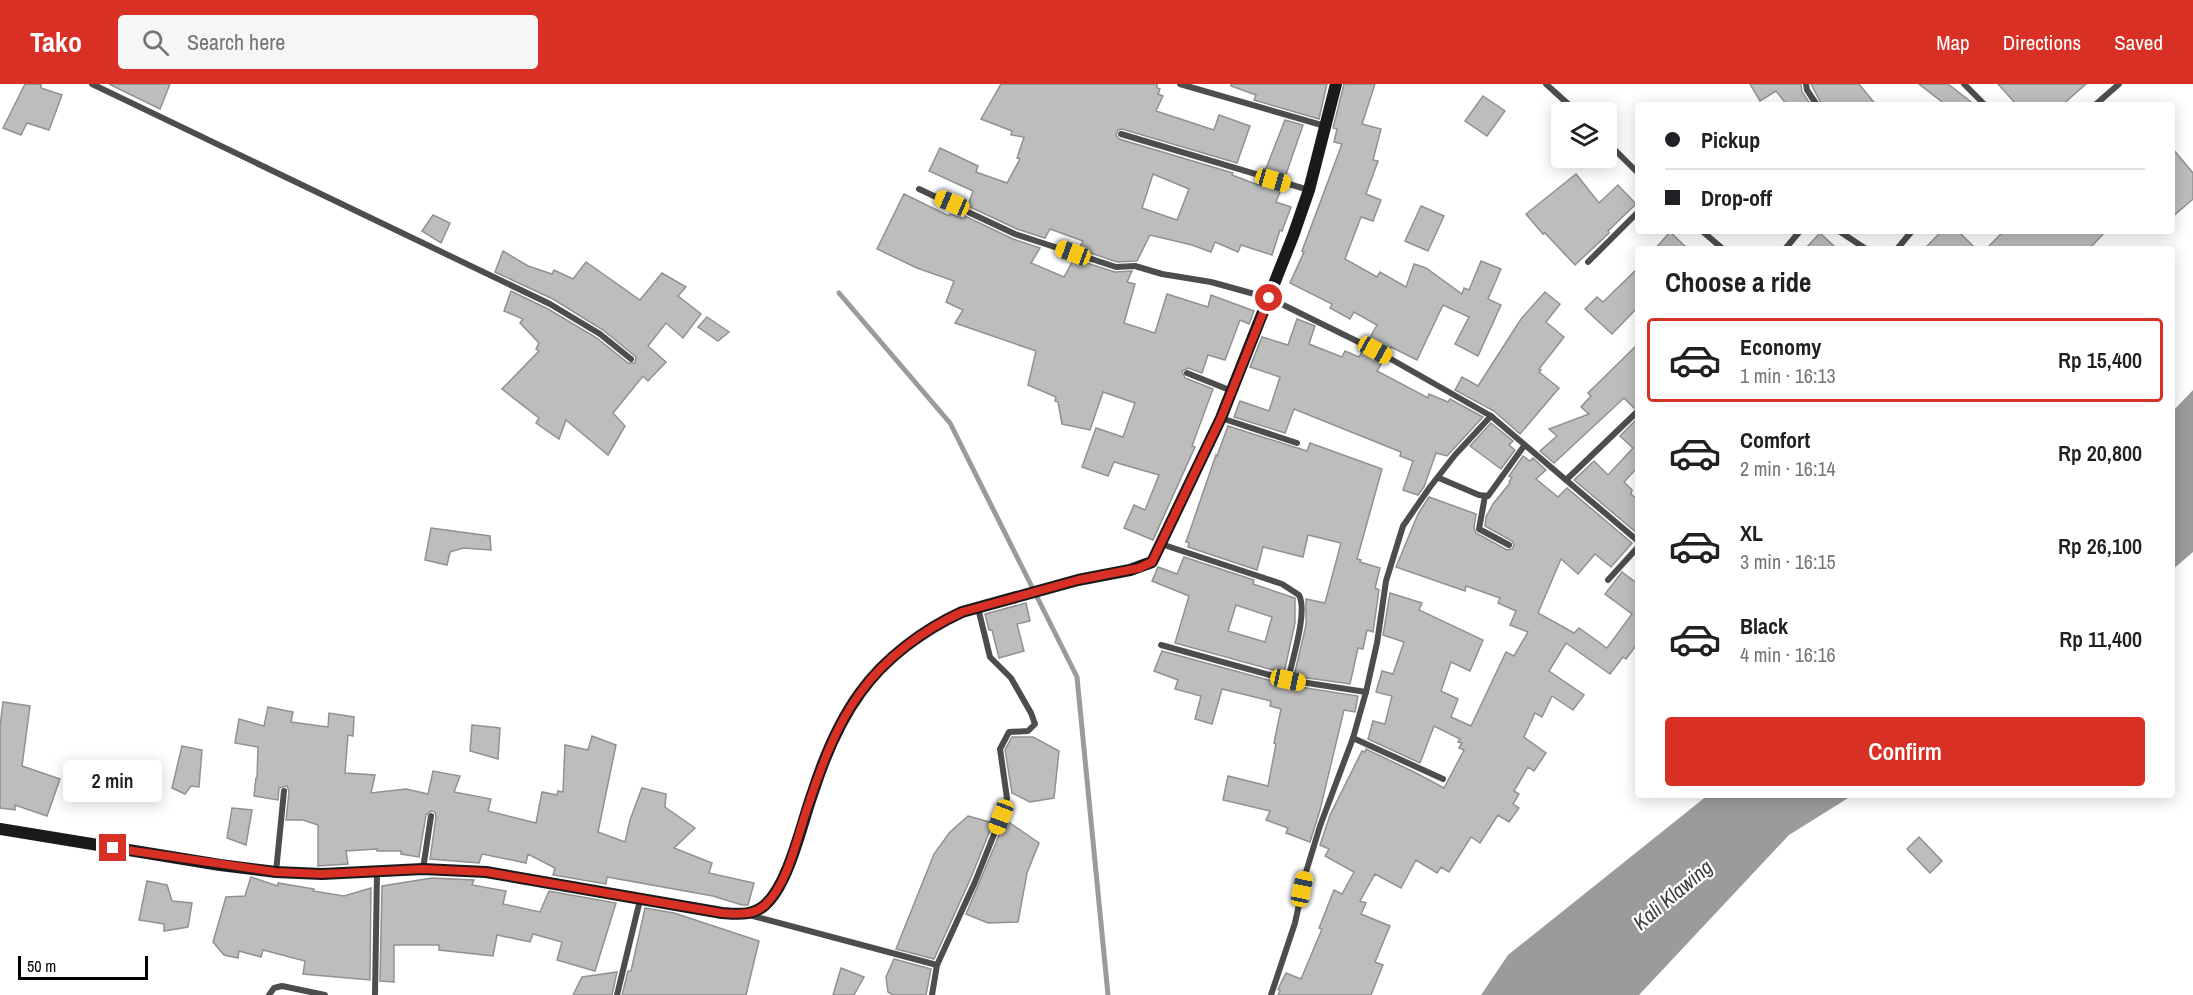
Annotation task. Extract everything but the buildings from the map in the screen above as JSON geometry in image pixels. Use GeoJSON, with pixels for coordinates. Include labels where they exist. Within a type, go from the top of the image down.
{"type":"FeatureCollection","features":[{"type":"Feature","properties":{"kind":"street"},"geometry":{"type":"LineString","coordinates":[[92,84],[550,304],[600,334],[631,359]]}},
{"type":"Feature","properties":{"kind":"street"},"geometry":{"type":"LineString","coordinates":[[1180,84],[1326,126]]}},
{"type":"Feature","properties":{"kind":"street"},"geometry":{"type":"LineString","coordinates":[[745,914],[766,904],[779,886],[820,771],[832,743],[859,694],[877,672],[909,643],[947,620],[978,608],[1078,580],[1146,566],[1152,562],[1233,392],[1309,190],[1336,84]]}},
{"type":"Feature","properties":{"kind":"street"},"geometry":{"type":"LineString","coordinates":[[1546,84],[1554,87],[1568,102]]}},
{"type":"Feature","properties":{"kind":"street"},"geometry":{"type":"LineString","coordinates":[[1806,84],[1815,102]]}},
{"type":"Feature","properties":{"kind":"street"},"geometry":{"type":"LineString","coordinates":[[1964,84],[1982,102]]}},
{"type":"Feature","properties":{"kind":"street"},"geometry":{"type":"LineString","coordinates":[[2098,102],[2119,84]]}},
{"type":"Feature","properties":{"kind":"street"},"geometry":{"type":"LineString","coordinates":[[1121,135],[1309,190]]}},
{"type":"Feature","properties":{"kind":"street"},"geometry":{"type":"LineString","coordinates":[[1617,152],[1635,169]]}},
{"type":"Feature","properties":{"kind":"street"},"geometry":{"type":"LineString","coordinates":[[919,189],[1015,234],[1116,267],[1135,266],[1162,274],[1211,282],[1269,298],[1375,350],[1491,416],[1635,538]]}},
{"type":"Feature","properties":{"kind":"street"},"geometry":{"type":"LineString","coordinates":[[1588,262],[1635,215]]}},
{"type":"Feature","properties":{"kind":"street"},"geometry":{"type":"LineString","coordinates":[[1706,234],[1720,246]]}},
{"type":"Feature","properties":{"kind":"street"},"geometry":{"type":"LineString","coordinates":[[1788,246],[1798,234]]}},
{"type":"Feature","properties":{"kind":"street"},"geometry":{"type":"LineString","coordinates":[[1844,234],[1862,246]]}},
{"type":"Feature","properties":{"kind":"street"},"geometry":{"type":"LineString","coordinates":[[1900,246],[1910,234]]}},
{"type":"Feature","properties":{"kind":"street"},"geometry":{"type":"LineString","coordinates":[[1188,373],[1233,392]]}},
{"type":"Feature","properties":{"kind":"street"},"geometry":{"type":"LineString","coordinates":[[1566,480],[1635,414]]}},
{"type":"Feature","properties":{"kind":"street"},"geometry":{"type":"LineString","coordinates":[[1271,995],[1295,923],[1306,872],[1320,826],[1353,738],[1366,692],[1377,643],[1386,581],[1403,526],[1455,455],[1491,416]]}},
{"type":"Feature","properties":{"kind":"street"},"geometry":{"type":"LineString","coordinates":[[1221,418],[1297,443]]}},
{"type":"Feature","properties":{"kind":"street"},"geometry":{"type":"LineString","coordinates":[[1509,545],[1479,529],[1485,496],[1524,446]]}},
{"type":"Feature","properties":{"kind":"street"},"geometry":{"type":"LineString","coordinates":[[1439,478],[1485,496]]}},
{"type":"Feature","properties":{"kind":"street"},"geometry":{"type":"LineString","coordinates":[[1161,544],[1282,584],[1299,595],[1302,605],[1300,623],[1288,680]]}},
{"type":"Feature","properties":{"kind":"street"},"geometry":{"type":"LineString","coordinates":[[1608,580],[1635,550]]}},
{"type":"Feature","properties":{"kind":"street"},"geometry":{"type":"LineString","coordinates":[[932,995],[938,965],[975,882],[1006,798],[1000,749],[1009,732],[1028,731],[1035,724],[1011,678],[990,657],[978,608]]}},
{"type":"Feature","properties":{"kind":"street"},"geometry":{"type":"LineString","coordinates":[[1161,645],[1288,680],[1366,692]]}},
{"type":"Feature","properties":{"kind":"street"},"geometry":{"type":"LineString","coordinates":[[1353,738],[1443,779]]}},
{"type":"Feature","properties":{"kind":"street"},"geometry":{"type":"LineString","coordinates":[[276,872],[284,790]]}},
{"type":"Feature","properties":{"kind":"street"},"geometry":{"type":"LineString","coordinates":[[423,869],[431,816]]}},
{"type":"Feature","properties":{"kind":"street"},"geometry":{"type":"LineString","coordinates":[[0,829],[276,872],[322,874],[423,869],[517,876],[640,900],[722,913],[745,914],[938,965]]}},
{"type":"Feature","properties":{"kind":"street"},"geometry":{"type":"LineString","coordinates":[[375,995],[377,872]]}},
{"type":"Feature","properties":{"kind":"street"},"geometry":{"type":"LineString","coordinates":[[617,995],[640,900]]}},
{"type":"Feature","properties":{"kind":"street"},"geometry":{"type":"LineString","coordinates":[[269,995],[274,988],[282,986],[325,995]]}},
{"type":"Feature","properties":{"kind":"water"},"geometry":{"type":"Polygon","coordinates":[[[2193,390],[2193,552],[2175,567],[2175,409],[2193,390]]]}},
{"type":"Feature","properties":{"kind":"water","name":"Kali Klawing"},"geometry":{"type":"Polygon","coordinates":[[[1704,798],[1848,798],[1789,835],[1639,995],[1481,995],[1508,955],[1704,798]]]}},
{"type":"Feature","properties":{"kind":"waterway"},"geometry":{"type":"LineString","coordinates":[[839,293],[950,423],[1077,677],[1108,995]]}},
{"type":"Feature","properties":{"kind":"route"},"geometry":{"type":"LineString","coordinates":[[113,848],[276,872],[322,874],[423,869],[486,872],[722,913],[745,914],[755,911],[766,904],[779,886],[820,771],[832,743],[859,694],[877,672],[909,643],[962,612],[1078,580],[1139,568],[1152,562],[1233,392],[1269,298]]}}]}
